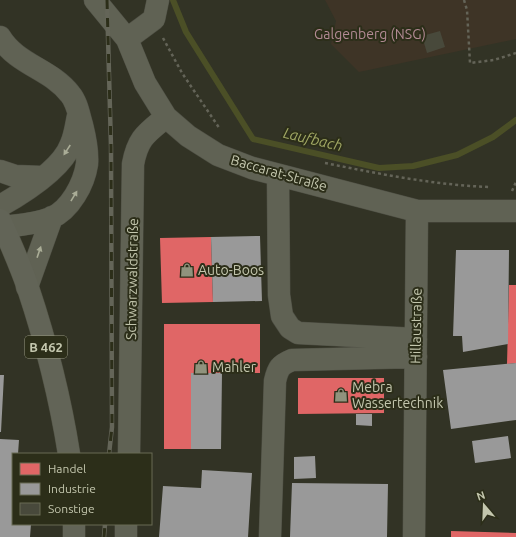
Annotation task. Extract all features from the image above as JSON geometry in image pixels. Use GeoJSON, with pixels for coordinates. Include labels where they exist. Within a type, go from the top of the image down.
{"type":"FeatureCollection","features":[{"type":"Feature","properties":{"kind":"main road","name":"B 462"},"geometry":{"type":"LineString","coordinates":[[1,218],[27,287],[46,346],[61,408],[69,453]]}},
{"type":"Feature","properties":{"kind":"main road"},"geometry":{"type":"LineString","coordinates":[[74,525],[74,537]]}},
{"type":"Feature","properties":{"kind":"street","name":"Baccarat-Straße"},"geometry":{"type":"LineString","coordinates":[[95,0],[127,39],[145,83],[166,117],[188,136],[218,155],[252,168],[417,212],[516,211]]}},
{"type":"Feature","properties":{"kind":"street"},"geometry":{"type":"LineString","coordinates":[[127,39],[156,10]]}},
{"type":"Feature","properties":{"kind":"street"},"geometry":{"type":"LineString","coordinates":[[0,37],[4,45],[12,53],[60,82],[71,95],[79,113],[85,140],[87,164],[80,187],[70,204],[52,217],[30,224],[1,218]]}},
{"type":"Feature","properties":{"kind":"street"},"geometry":{"type":"LineString","coordinates":[[1,218],[26,191],[59,163],[71,145],[79,113]]}},
{"type":"Feature","properties":{"kind":"street","name":"Schwarzwaldstraße"},"geometry":{"type":"LineString","coordinates":[[129,453],[133,164],[136,151],[143,137],[166,117]]}},
{"type":"Feature","properties":{"kind":"street"},"geometry":{"type":"LineString","coordinates":[[0,171],[15,176],[42,178]]}},
{"type":"Feature","properties":{"kind":"street"},"geometry":{"type":"LineString","coordinates":[[278,175],[279,295],[282,316],[290,328],[298,333],[416,348]]}},
{"type":"Feature","properties":{"kind":"street","name":"Hillaustraße"},"geometry":{"type":"LineString","coordinates":[[414,537],[417,212]]}},
{"type":"Feature","properties":{"kind":"street"},"geometry":{"type":"LineString","coordinates":[[27,287],[52,217]]}},
{"type":"Feature","properties":{"kind":"street"},"geometry":{"type":"LineString","coordinates":[[270,537],[275,381],[278,370],[285,363],[292,360],[416,348]]}},
{"type":"Feature","properties":{"kind":"street"},"geometry":{"type":"LineString","coordinates":[[126,525],[126,537]]}},
{"type":"Feature","properties":{"kind":"path"},"geometry":{"type":"LineString","coordinates":[[464,0],[467,10],[470,63],[494,60],[516,53]]}},
{"type":"Feature","properties":{"kind":"path"},"geometry":{"type":"LineString","coordinates":[[156,10],[182,73],[218,128],[224,132]]}},
{"type":"Feature","properties":{"kind":"path"},"geometry":{"type":"LineString","coordinates":[[318,161],[402,178],[497,188]]}},
{"type":"Feature","properties":{"kind":"path"},"geometry":{"type":"LineString","coordinates":[[512,188],[516,182]]}},
{"type":"Feature","properties":{"kind":"green space","name":"Galgenberg (NSG)"},"geometry":{"type":"Polygon","coordinates":[[[325,0],[516,0],[516,39],[359,72],[331,44],[336,21],[325,0]]]}},
{"type":"Feature","properties":{"kind":"building: Handel"},"geometry":{"type":"Polygon","coordinates":[[[211,237],[213,302],[162,303],[160,238],[211,237]]]}},
{"type":"Feature","properties":{"kind":"building: Handel"},"geometry":{"type":"Polygon","coordinates":[[[509,285],[516,285],[516,363],[507,364],[509,285]]]}},
{"type":"Feature","properties":{"kind":"building: Handel"},"geometry":{"type":"Polygon","coordinates":[[[164,324],[260,324],[260,373],[191,373],[191,449],[164,449],[164,324]]]}},
{"type":"Feature","properties":{"kind":"building: Handel"},"geometry":{"type":"Polygon","coordinates":[[[298,378],[384,378],[384,413],[298,414],[298,378]]]}},
{"type":"Feature","properties":{"kind":"building: Handel"},"geometry":{"type":"Polygon","coordinates":[[[451,531],[516,533],[516,537],[451,537],[451,531]]]}},
{"type":"Feature","properties":{"kind":"building: Industrie"},"geometry":{"type":"Polygon","coordinates":[[[260,236],[262,301],[213,302],[211,237],[260,236]]]}},
{"type":"Feature","properties":{"kind":"building: Industrie"},"geometry":{"type":"Polygon","coordinates":[[[456,250],[509,250],[508,344],[463,352],[462,336],[453,336],[456,250]]]}},
{"type":"Feature","properties":{"kind":"building: Industrie"},"geometry":{"type":"Polygon","coordinates":[[[516,363],[516,420],[451,429],[443,370],[516,363]]]}},
{"type":"Feature","properties":{"kind":"building: Industrie"},"geometry":{"type":"Polygon","coordinates":[[[191,373],[222,373],[221,449],[191,449],[191,373]]]}},
{"type":"Feature","properties":{"kind":"building: Industrie"},"geometry":{"type":"Polygon","coordinates":[[[0,375],[4,375],[1,432],[0,432],[0,375]]]}},
{"type":"Feature","properties":{"kind":"building: Industrie"},"geometry":{"type":"Polygon","coordinates":[[[356,414],[372,414],[372,426],[356,425],[356,414]]]}},
{"type":"Feature","properties":{"kind":"building: Industrie"},"geometry":{"type":"Polygon","coordinates":[[[508,436],[511,458],[475,463],[472,441],[508,436]]]}},
{"type":"Feature","properties":{"kind":"building: Industrie"},"geometry":{"type":"Polygon","coordinates":[[[0,439],[19,440],[18,453],[12,453],[12,525],[31,525],[30,537],[0,537],[0,439]]]}},
{"type":"Feature","properties":{"kind":"building: Industrie"},"geometry":{"type":"Polygon","coordinates":[[[315,456],[316,478],[294,479],[294,457],[315,456]]]}},
{"type":"Feature","properties":{"kind":"building: Industrie"},"geometry":{"type":"Polygon","coordinates":[[[202,470],[252,473],[248,537],[159,537],[163,486],[201,488],[202,470]]]}},
{"type":"Feature","properties":{"kind":"building: Industrie"},"geometry":{"type":"Polygon","coordinates":[[[292,483],[388,484],[387,537],[290,537],[292,483]]]}},
{"type":"Feature","properties":{"kind":"building: Sonstige"},"geometry":{"type":"Polygon","coordinates":[[[440,31],[445,47],[427,53],[422,36],[440,31]]]}},
{"type":"Feature","properties":{"kind":"waterway","name":"Laufbach"},"geometry":{"type":"LineString","coordinates":[[173,0],[186,32],[253,139],[379,168],[413,166],[457,155],[493,137],[516,120]]}},
{"type":"Feature","properties":{"kind":"railway"},"geometry":{"type":"LineString","coordinates":[[107,0],[111,147],[112,427],[109,453]]}},
{"type":"Feature","properties":{"kind":"railway"},"geometry":{"type":"LineString","coordinates":[[104,537],[105,525]]}},
{"type":"Feature","properties":{"kind":"place","name":"Auto-Boos"},"geometry":{"type":"Point","coordinates":[187,270]}},
{"type":"Feature","properties":{"kind":"place","name":"Mahler"},"geometry":{"type":"Point","coordinates":[201,367]}},
{"type":"Feature","properties":{"kind":"place","name":"Mebra Wassertechnik"},"geometry":{"type":"Point","coordinates":[341,395]}}]}
